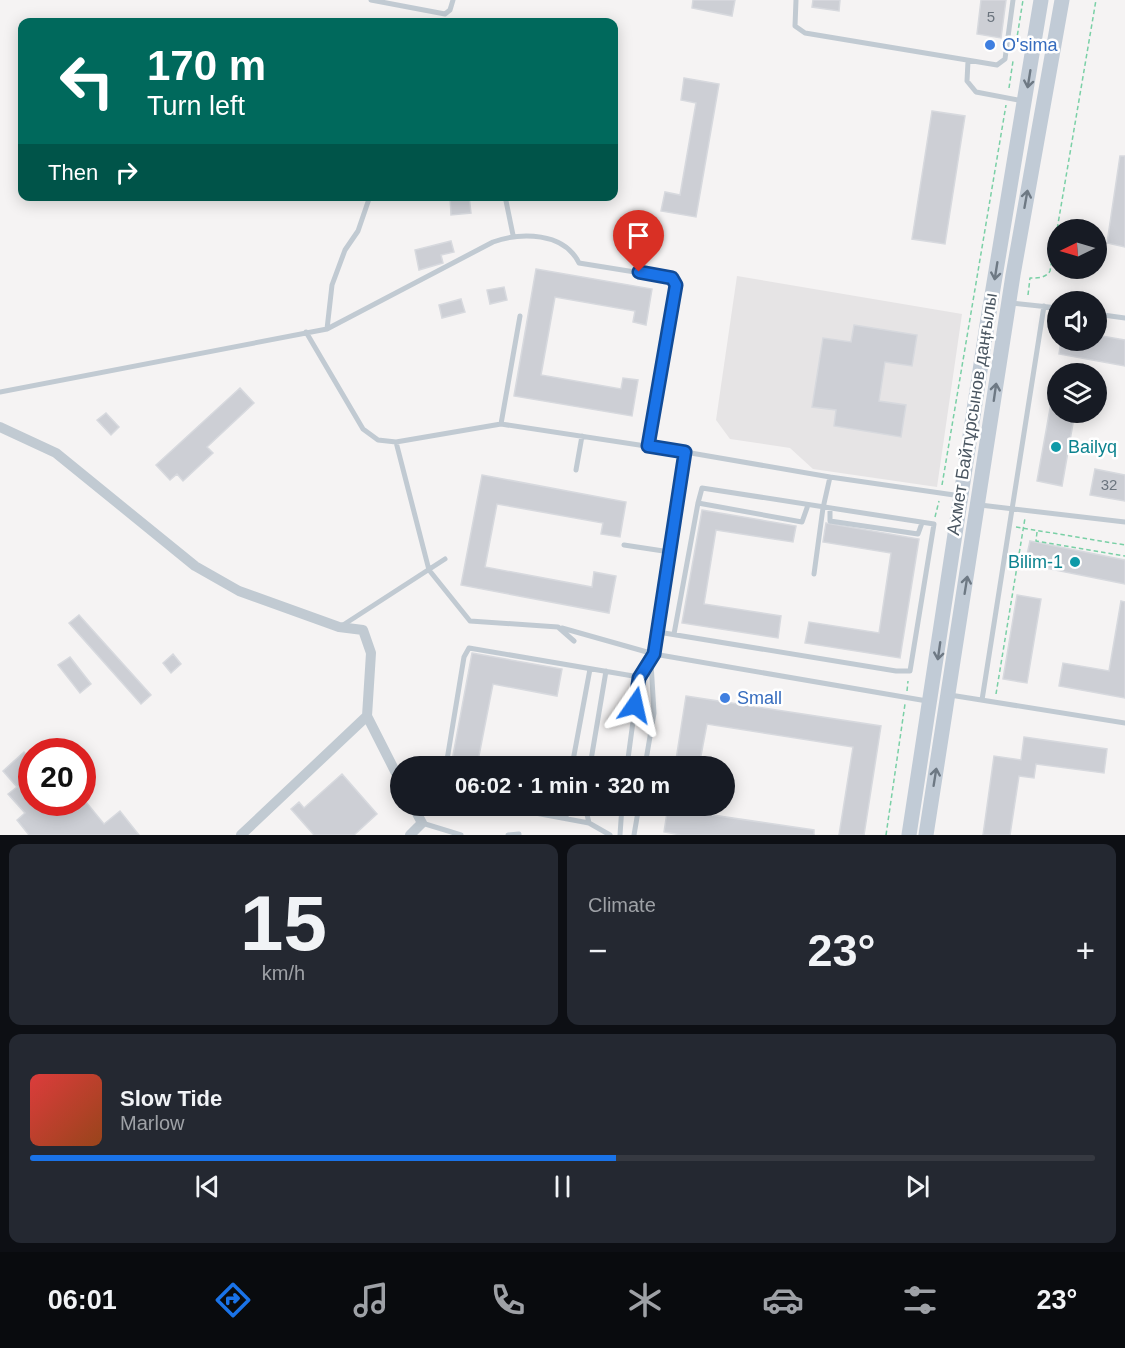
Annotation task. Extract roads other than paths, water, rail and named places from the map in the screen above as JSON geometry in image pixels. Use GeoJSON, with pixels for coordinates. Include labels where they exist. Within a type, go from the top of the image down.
{"type":"FeatureCollection","features":[{"type":"Feature","properties":{"kind":"street","name":"Ахмет Байтұрсынов даңғылы"},"geometry":{"type":"LineString","coordinates":[[909,835],[932,702],[992,300],[1041,0]]}},
{"type":"Feature","properties":{"kind":"street","name":"Ахмет Байтұрсынов даңғылы"},"geometry":{"type":"LineString","coordinates":[[926,835],[1009,303],[1062,0]]}},
{"type":"Feature","properties":{"kind":"street"},"geometry":{"type":"LineString","coordinates":[[1052,53],[1066,30],[1072,0]]}},
{"type":"Feature","properties":{"kind":"street"},"geometry":{"type":"LineString","coordinates":[[992,300],[1009,303]]}},
{"type":"Feature","properties":{"kind":"street"},"geometry":{"type":"LineString","coordinates":[[0,428],[56,453],[195,566],[238,591],[339,627],[363,630],[371,653],[367,716],[390,761]]}},
{"type":"Feature","properties":{"kind":"street"},"geometry":{"type":"LineString","coordinates":[[241,835],[367,716]]}},
{"type":"Feature","properties":{"kind":"street"},"geometry":{"type":"LineString","coordinates":[[410,835],[422,823],[418,816]]}},
{"type":"Feature","properties":{"kind":"lane"},"geometry":{"type":"LineString","coordinates":[[371,0],[445,14],[450,10],[453,0]]}},
{"type":"Feature","properties":{"kind":"lane"},"geometry":{"type":"LineString","coordinates":[[796,0],[795,26],[805,33],[997,65],[1005,59],[1012,0]]}},
{"type":"Feature","properties":{"kind":"lane"},"geometry":{"type":"LineString","coordinates":[[968,61],[967,81],[976,92],[1025,101]]}},
{"type":"Feature","properties":{"kind":"lane"},"geometry":{"type":"LineString","coordinates":[[327,329],[332,285],[345,250],[358,231],[368,201]]}},
{"type":"Feature","properties":{"kind":"lane"},"geometry":{"type":"LineString","coordinates":[[506,201],[513,235]]}},
{"type":"Feature","properties":{"kind":"lane"},"geometry":{"type":"LineString","coordinates":[[0,392],[327,329],[493,242],[513,235],[561,243],[574,253],[579,263],[672,278],[676,285],[648,446]]}},
{"type":"Feature","properties":{"kind":"lane"},"geometry":{"type":"LineString","coordinates":[[1009,303],[1047,306]]}},
{"type":"Feature","properties":{"kind":"lane"},"geometry":{"type":"LineString","coordinates":[[982,700],[1044,306]]}},
{"type":"Feature","properties":{"kind":"lane"},"geometry":{"type":"LineString","coordinates":[[501,424],[520,316]]}},
{"type":"Feature","properties":{"kind":"lane"},"geometry":{"type":"LineString","coordinates":[[1107,316],[1125,318]]}},
{"type":"Feature","properties":{"kind":"lane"},"geometry":{"type":"LineString","coordinates":[[306,332],[363,429],[378,440],[396,442],[501,424],[962,496]]}},
{"type":"Feature","properties":{"kind":"lane"},"geometry":{"type":"LineString","coordinates":[[576,470],[582,436]]}},
{"type":"Feature","properties":{"kind":"lane"},"geometry":{"type":"LineString","coordinates":[[396,442],[429,570],[470,621],[558,627],[654,654],[932,702]]}},
{"type":"Feature","properties":{"kind":"lane"},"geometry":{"type":"LineString","coordinates":[[628,756],[639,678],[651,663],[654,654],[685,452]]}},
{"type":"Feature","properties":{"kind":"lane"},"geometry":{"type":"LineString","coordinates":[[814,574],[823,508],[830,477]]}},
{"type":"Feature","properties":{"kind":"lane"},"geometry":{"type":"LineString","coordinates":[[658,632],[885,669],[910,671],[934,524],[702,488],[674,634]]}},
{"type":"Feature","properties":{"kind":"lane"},"geometry":{"type":"LineString","coordinates":[[698,503],[802,522],[808,505]]}},
{"type":"Feature","properties":{"kind":"lane"},"geometry":{"type":"LineString","coordinates":[[979,505],[1125,522]]}},
{"type":"Feature","properties":{"kind":"lane"},"geometry":{"type":"LineString","coordinates":[[830,509],[830,521],[918,534],[922,523]]}},
{"type":"Feature","properties":{"kind":"lane"},"geometry":{"type":"LineString","coordinates":[[624,545],[670,552]]}},
{"type":"Feature","properties":{"kind":"lane"},"geometry":{"type":"LineString","coordinates":[[339,627],[445,559]]}},
{"type":"Feature","properties":{"kind":"lane"},"geometry":{"type":"LineString","coordinates":[[558,627],[574,640]]}},
{"type":"Feature","properties":{"kind":"lane"},"geometry":{"type":"LineString","coordinates":[[448,756],[464,657],[469,648],[639,678]]}},
{"type":"Feature","properties":{"kind":"lane"},"geometry":{"type":"LineString","coordinates":[[647,756],[654,713],[651,663]]}},
{"type":"Feature","properties":{"kind":"lane"},"geometry":{"type":"LineString","coordinates":[[574,756],[590,669]]}},
{"type":"Feature","properties":{"kind":"lane"},"geometry":{"type":"LineString","coordinates":[[592,756],[606,671]]}},
{"type":"Feature","properties":{"kind":"lane"},"geometry":{"type":"LineString","coordinates":[[948,695],[1125,723]]}},
{"type":"Feature","properties":{"kind":"lane"},"geometry":{"type":"LineString","coordinates":[[554,816],[589,823],[610,835]]}},
{"type":"Feature","properties":{"kind":"lane"},"geometry":{"type":"LineString","coordinates":[[587,816],[589,823]]}},
{"type":"Feature","properties":{"kind":"lane"},"geometry":{"type":"LineString","coordinates":[[620,835],[621,816]]}},
{"type":"Feature","properties":{"kind":"lane"},"geometry":{"type":"LineString","coordinates":[[634,835],[637,816]]}},
{"type":"Feature","properties":{"kind":"lane"},"geometry":{"type":"LineString","coordinates":[[422,823],[461,835]]}},
{"type":"Feature","properties":{"kind":"lane"},"geometry":{"type":"LineString","coordinates":[[508,835],[519,834]]}},
{"type":"Feature","properties":{"kind":"place","name":"O'sima"},"geometry":{"type":"Point","coordinates":[990,45]}},
{"type":"Feature","properties":{"kind":"place","name":"Bailyq"},"geometry":{"type":"Point","coordinates":[1056,447]}},
{"type":"Feature","properties":{"kind":"place","name":"Bilim-1"},"geometry":{"type":"Point","coordinates":[1075,562]}},
{"type":"Feature","properties":{"kind":"place","name":"Small"},"geometry":{"type":"Point","coordinates":[725,698]}}]}
